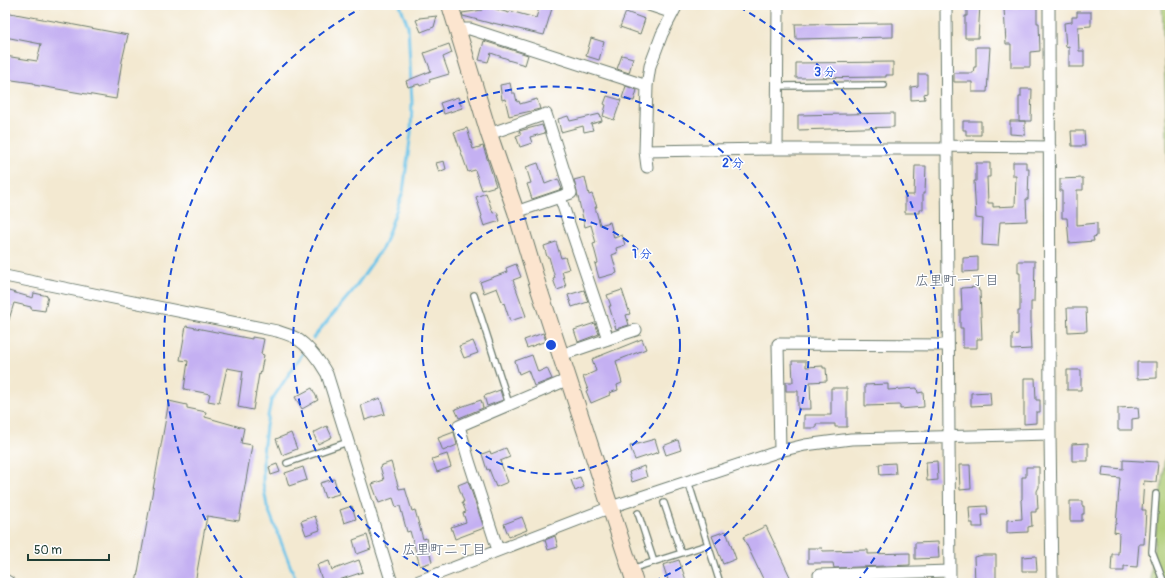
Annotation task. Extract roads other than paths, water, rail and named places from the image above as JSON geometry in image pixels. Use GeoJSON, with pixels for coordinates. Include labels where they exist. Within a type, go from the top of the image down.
{"type":"FeatureCollection","features":[{"type":"Feature","properties":{"kind":"street"},"geometry":{"type":"LineString","coordinates":[[450,5],[489,134],[516,212],[538,286],[633,576]]}},
{"type":"Feature","properties":{"kind":"street"},"geometry":{"type":"LineString","coordinates":[[647,167],[645,150],[646,86],[650,66],[662,34],[675,9],[649,5]]}},
{"type":"Feature","properties":{"kind":"street"},"geometry":{"type":"LineString","coordinates":[[777,149],[778,5]]}},
{"type":"Feature","properties":{"kind":"street"},"geometry":{"type":"LineString","coordinates":[[946,5],[950,583]]}},
{"type":"Feature","properties":{"kind":"street"},"geometry":{"type":"LineString","coordinates":[[1049,5],[1050,434],[1052,583]]}},
{"type":"Feature","properties":{"kind":"street"},"geometry":{"type":"LineString","coordinates":[[458,29],[470,29],[646,86]]}},
{"type":"Feature","properties":{"kind":"street"},"geometry":{"type":"LineString","coordinates":[[489,134],[546,114],[571,193],[516,212]]}},
{"type":"Feature","properties":{"kind":"street"},"geometry":{"type":"LineString","coordinates":[[645,150],[1050,147]]}},
{"type":"Feature","properties":{"kind":"street"},"geometry":{"type":"LineString","coordinates":[[560,197],[608,340]]}},
{"type":"Feature","properties":{"kind":"street"},"geometry":{"type":"LineString","coordinates":[[5,276],[270,330],[295,337],[319,360],[327,374],[392,583]]}},
{"type":"Feature","properties":{"kind":"street"},"geometry":{"type":"LineString","coordinates":[[561,355],[636,330]]}},
{"type":"Feature","properties":{"kind":"street"},"geometry":{"type":"LineString","coordinates":[[780,450],[778,344],[948,345]]}},
{"type":"Feature","properties":{"kind":"street"},"geometry":{"type":"LineString","coordinates":[[498,550],[459,426],[569,379]]}},
{"type":"Feature","properties":{"kind":"street"},"geometry":{"type":"LineString","coordinates":[[414,583],[610,507],[780,450],[851,439],[1050,434]]}},
{"type":"Feature","properties":{"kind":"street"},"geometry":{"type":"LineString","coordinates":[[819,575],[950,571]]}},
{"type":"Feature","properties":{"kind":"street"},"geometry":{"type":"LineString","coordinates":[[5,580],[10,583]]}},
{"type":"Feature","properties":{"kind":"lane"},"geometry":{"type":"LineString","coordinates":[[778,86],[884,85]]}},
{"type":"Feature","properties":{"kind":"lane"},"geometry":{"type":"LineString","coordinates":[[474,295],[509,404]]}},
{"type":"Feature","properties":{"kind":"lane"},"geometry":{"type":"LineString","coordinates":[[287,463],[348,442]]}},
{"type":"Feature","properties":{"kind":"lane"},"geometry":{"type":"LineString","coordinates":[[688,481],[720,583]]}},
{"type":"Feature","properties":{"kind":"lane"},"geometry":{"type":"LineString","coordinates":[[1156,494],[1152,552],[1164,583]]}},
{"type":"Feature","properties":{"kind":"lane"},"geometry":{"type":"LineString","coordinates":[[664,503],[681,553]]}},
{"type":"Feature","properties":{"kind":"lane"},"geometry":{"type":"LineString","coordinates":[[638,513],[654,562]]}},
{"type":"Feature","properties":{"kind":"lane"},"geometry":{"type":"LineString","coordinates":[[633,576],[654,562],[707,545]]}},
{"type":"Feature","properties":{"kind":"waterway"},"geometry":{"type":"LineString","coordinates":[[313,338],[355,288],[383,247],[403,192],[411,133],[412,102],[408,26],[400,5]]}},
{"type":"Feature","properties":{"kind":"waterway"},"geometry":{"type":"LineString","coordinates":[[297,583],[267,506],[263,484],[263,453],[271,401],[303,353]]}},
{"type":"Feature","properties":{"kind":"district","name":"広里町一丁目"},"geometry":{"type":"Point","coordinates":[957,280]}},
{"type":"Feature","properties":{"kind":"district","name":"広里町二丁目"},"geometry":{"type":"Point","coordinates":[444,549]}}]}
